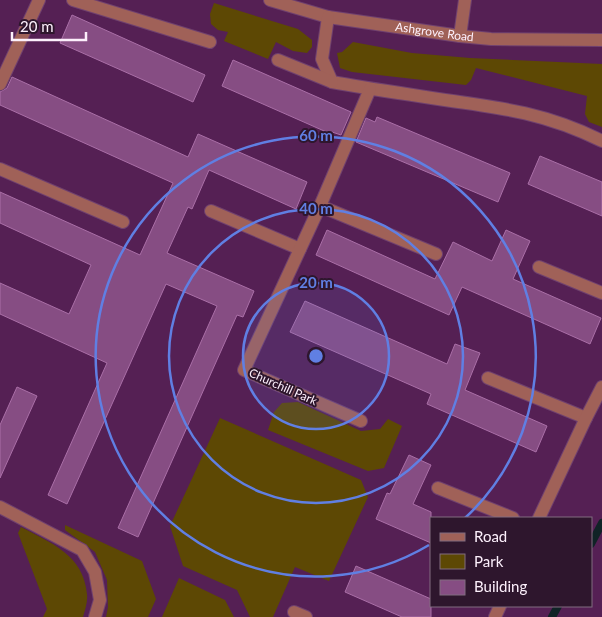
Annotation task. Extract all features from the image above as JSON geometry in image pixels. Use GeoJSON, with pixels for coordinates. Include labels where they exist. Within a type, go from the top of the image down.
{"type":"FeatureCollection","features":[{"type":"Feature","properties":{"kind":"street"},"geometry":{"type":"LineString","coordinates":[[0,84],[39,0]]}},
{"type":"Feature","properties":{"kind":"street"},"geometry":{"type":"LineString","coordinates":[[73,0],[210,42]]}},
{"type":"Feature","properties":{"kind":"street","name":"Ashgrove Road"},"geometry":{"type":"LineString","coordinates":[[270,0],[328,17],[460,36],[491,39],[602,40]]}},
{"type":"Feature","properties":{"kind":"street"},"geometry":{"type":"LineString","coordinates":[[460,36],[465,0]]}},
{"type":"Feature","properties":{"kind":"street"},"geometry":{"type":"LineString","coordinates":[[328,17],[322,59],[332,82]]}},
{"type":"Feature","properties":{"kind":"street"},"geometry":{"type":"LineString","coordinates":[[278,60],[332,82],[518,110],[569,126],[602,141]]}},
{"type":"Feature","properties":{"kind":"street","name":"Churchill Park"},"geometry":{"type":"LineString","coordinates":[[362,422],[244,370],[320,206],[370,89]]}},
{"type":"Feature","properties":{"kind":"street"},"geometry":{"type":"LineString","coordinates":[[0,169],[123,222]]}},
{"type":"Feature","properties":{"kind":"street"},"geometry":{"type":"LineString","coordinates":[[320,206],[436,254]]}},
{"type":"Feature","properties":{"kind":"street"},"geometry":{"type":"LineString","coordinates":[[211,211],[300,249]]}},
{"type":"Feature","properties":{"kind":"street"},"geometry":{"type":"LineString","coordinates":[[540,266],[602,293]]}},
{"type":"Feature","properties":{"kind":"street"},"geometry":{"type":"LineString","coordinates":[[488,378],[586,418]]}},
{"type":"Feature","properties":{"kind":"street"},"geometry":{"type":"LineString","coordinates":[[539,517],[602,388]]}},
{"type":"Feature","properties":{"kind":"street"},"geometry":{"type":"LineString","coordinates":[[438,488],[510,517]]}},
{"type":"Feature","properties":{"kind":"street"},"geometry":{"type":"LineString","coordinates":[[0,507],[82,550],[95,572],[100,600],[95,617]]}},
{"type":"Feature","properties":{"kind":"green space"},"geometry":{"type":"Polygon","coordinates":[[[214,3],[298,29],[312,40],[312,47],[307,53],[293,51],[276,42],[268,59],[224,41],[228,32],[218,30],[211,24],[210,14],[214,3]]]}},
{"type":"Feature","properties":{"kind":"green space"},"geometry":{"type":"Polygon","coordinates":[[[353,42],[412,53],[470,58],[602,64],[602,127],[589,122],[585,114],[587,96],[476,68],[471,80],[466,85],[352,72],[340,68],[337,53],[342,52],[353,42]]]}},
{"type":"Feature","properties":{"kind":"green space"},"geometry":{"type":"Polygon","coordinates":[[[298,402],[361,431],[380,429],[388,419],[402,426],[384,468],[368,471],[268,430],[274,412],[282,403],[298,402]]]}},
{"type":"Feature","properties":{"kind":"green space"},"geometry":{"type":"Polygon","coordinates":[[[220,418],[361,480],[368,497],[329,581],[295,567],[273,617],[250,617],[237,590],[183,566],[170,526],[220,418]]]}},
{"type":"Feature","properties":{"kind":"green space"},"geometry":{"type":"Polygon","coordinates":[[[65,525],[142,561],[156,599],[148,617],[106,617],[108,607],[107,580],[95,552],[65,530],[65,525]]]}},
{"type":"Feature","properties":{"kind":"green space"},"geometry":{"type":"Polygon","coordinates":[[[21,527],[54,545],[73,560],[84,580],[87,594],[87,603],[83,617],[43,617],[47,609],[18,533],[21,527]]]}},
{"type":"Feature","properties":{"kind":"green space"},"geometry":{"type":"Polygon","coordinates":[[[179,578],[225,600],[234,617],[162,617],[179,578]]]}},
{"type":"Feature","properties":{"kind":"building"},"geometry":{"type":"Polygon","coordinates":[[[72,15],[205,75],[193,102],[60,43],[72,15]]]}},
{"type":"Feature","properties":{"kind":"building"},"geometry":{"type":"Polygon","coordinates":[[[233,60],[351,112],[341,135],[332,132],[331,134],[222,86],[233,60]]]}},
{"type":"Feature","properties":{"kind":"building"},"geometry":{"type":"Polygon","coordinates":[[[12,77],[188,157],[198,134],[307,182],[296,209],[209,170],[192,209],[188,207],[167,253],[254,291],[243,317],[237,315],[138,537],[118,528],[217,306],[166,284],[67,504],[48,495],[107,363],[0,314],[0,283],[69,314],[91,265],[0,223],[0,192],[140,255],[173,183],[0,105],[0,92],[7,88],[12,77]]]}},
{"type":"Feature","properties":{"kind":"building"},"geometry":{"type":"Polygon","coordinates":[[[377,117],[510,173],[498,202],[356,142],[366,118],[375,122],[377,117]]]}},
{"type":"Feature","properties":{"kind":"building"},"geometry":{"type":"Polygon","coordinates":[[[540,156],[602,182],[602,216],[528,184],[540,156]]]}},
{"type":"Feature","properties":{"kind":"building"},"geometry":{"type":"Polygon","coordinates":[[[327,230],[435,279],[453,242],[492,261],[506,230],[530,241],[513,279],[601,318],[590,344],[462,287],[449,315],[316,255],[327,230]]]}},
{"type":"Feature","properties":{"kind":"building"},"geometry":{"type":"Polygon","coordinates":[[[305,301],[447,364],[455,344],[480,353],[465,390],[547,426],[536,452],[427,404],[431,394],[290,332],[305,301]]]}},
{"type":"Feature","properties":{"kind":"building"},"geometry":{"type":"Polygon","coordinates":[[[17,387],[37,396],[0,478],[0,425],[17,387]]]}},
{"type":"Feature","properties":{"kind":"building"},"geometry":{"type":"Polygon","coordinates":[[[409,455],[431,465],[413,504],[431,512],[430,543],[376,519],[387,493],[390,494],[409,455]]]}},
{"type":"Feature","properties":{"kind":"building"},"geometry":{"type":"Polygon","coordinates":[[[356,566],[430,599],[431,617],[402,617],[345,592],[356,566]]]}},
{"type":"Feature","properties":{"kind":"waterway"},"geometry":{"type":"LineString","coordinates":[[592,542],[602,523]]}},
{"type":"Feature","properties":{"kind":"waterway"},"geometry":{"type":"LineString","coordinates":[[552,617],[557,607]]}}]}
